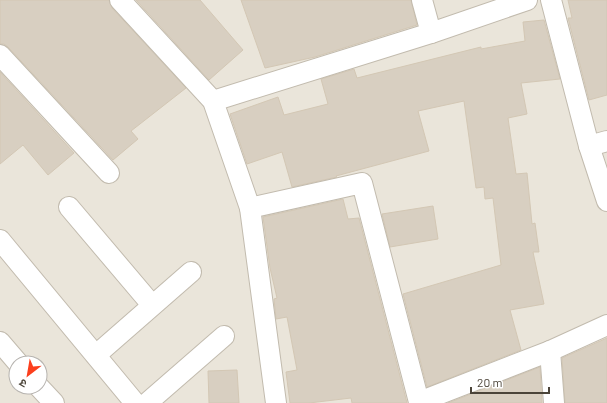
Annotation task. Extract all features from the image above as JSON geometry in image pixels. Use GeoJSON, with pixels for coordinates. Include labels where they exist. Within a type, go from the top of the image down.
{"type":"FeatureCollection","features":[{"type":"Feature","properties":{"kind":"street"},"geometry":{"type":"LineString","coordinates":[[120,0],[213,100],[250,208],[276,403]]}},
{"type":"Feature","properties":{"kind":"street"},"geometry":{"type":"LineString","coordinates":[[422,0],[431,33]]}},
{"type":"Feature","properties":{"kind":"street"},"geometry":{"type":"LineString","coordinates":[[213,100],[431,33],[527,0]]}},
{"type":"Feature","properties":{"kind":"street"},"geometry":{"type":"LineString","coordinates":[[551,0],[598,143],[607,202]]}},
{"type":"Feature","properties":{"kind":"street"},"geometry":{"type":"LineString","coordinates":[[0,55],[109,173]]}},
{"type":"Feature","properties":{"kind":"street"},"geometry":{"type":"LineString","coordinates":[[250,208],[362,183],[419,402],[550,350],[607,325]]}},
{"type":"Feature","properties":{"kind":"street"},"geometry":{"type":"LineString","coordinates":[[68,207],[152,305]]}},
{"type":"Feature","properties":{"kind":"street"},"geometry":{"type":"LineString","coordinates":[[0,240],[135,403]]}},
{"type":"Feature","properties":{"kind":"street"},"geometry":{"type":"LineString","coordinates":[[96,355],[191,272]]}},
{"type":"Feature","properties":{"kind":"street"},"geometry":{"type":"LineString","coordinates":[[147,403],[224,336]]}},
{"type":"Feature","properties":{"kind":"street"},"geometry":{"type":"LineString","coordinates":[[0,342],[11,355]]}},
{"type":"Feature","properties":{"kind":"street"},"geometry":{"type":"LineString","coordinates":[[550,350],[554,403]]}},
{"type":"Feature","properties":{"kind":"street"},"geometry":{"type":"LineString","coordinates":[[47,395],[54,403]]}},
{"type":"Feature","properties":{"kind":"shaded area"},"geometry":{"type":"Polygon","coordinates":[[[0,0],[607,0],[607,403],[0,403],[0,0]]]}},
{"type":"Feature","properties":{"kind":"building"},"geometry":{"type":"Polygon","coordinates":[[[0,0],[109,0],[112,8],[186,88],[131,131],[138,139],[113,160],[8,47],[4,44],[0,44],[0,0]]]}},
{"type":"Feature","properties":{"kind":"building"},"geometry":{"type":"Polygon","coordinates":[[[136,0],[200,0],[243,50],[209,80],[136,0]]]}},
{"type":"Feature","properties":{"kind":"building"},"geometry":{"type":"Polygon","coordinates":[[[241,0],[411,0],[417,25],[315,57],[265,68],[241,0]]]}},
{"type":"Feature","properties":{"kind":"building"},"geometry":{"type":"Polygon","coordinates":[[[568,0],[607,0],[607,95],[589,100],[568,18],[572,18],[568,0]]]}},
{"type":"Feature","properties":{"kind":"building"},"geometry":{"type":"Polygon","coordinates":[[[544,20],[560,79],[521,83],[527,114],[508,118],[516,174],[527,173],[532,224],[535,223],[539,252],[533,252],[544,304],[510,310],[521,350],[427,387],[403,294],[501,265],[493,198],[485,199],[484,187],[476,188],[464,101],[418,111],[429,151],[336,176],[337,177],[292,187],[282,152],[247,164],[230,114],[278,97],[284,115],[328,104],[321,79],[354,69],[357,78],[481,47],[481,49],[525,41],[523,22],[544,20]]]}},
{"type":"Feature","properties":{"kind":"building"},"geometry":{"type":"Polygon","coordinates":[[[0,72],[74,153],[48,175],[23,145],[0,164],[0,72]]]}},
{"type":"Feature","properties":{"kind":"building"},"geometry":{"type":"Polygon","coordinates":[[[343,199],[348,219],[359,218],[407,403],[352,403],[351,398],[309,403],[290,403],[286,372],[297,370],[287,317],[276,319],[274,299],[277,298],[270,268],[263,217],[343,199]]]}},
{"type":"Feature","properties":{"kind":"building"},"geometry":{"type":"Polygon","coordinates":[[[433,206],[438,239],[390,247],[382,214],[433,206]]]}},
{"type":"Feature","properties":{"kind":"building"},"geometry":{"type":"Polygon","coordinates":[[[607,338],[607,403],[565,403],[562,358],[607,338]]]}},
{"type":"Feature","properties":{"kind":"building"},"geometry":{"type":"Polygon","coordinates":[[[540,367],[542,403],[448,403],[540,367]]]}},
{"type":"Feature","properties":{"kind":"building"},"geometry":{"type":"Polygon","coordinates":[[[237,370],[239,403],[209,403],[208,371],[237,370]]]}}]}
